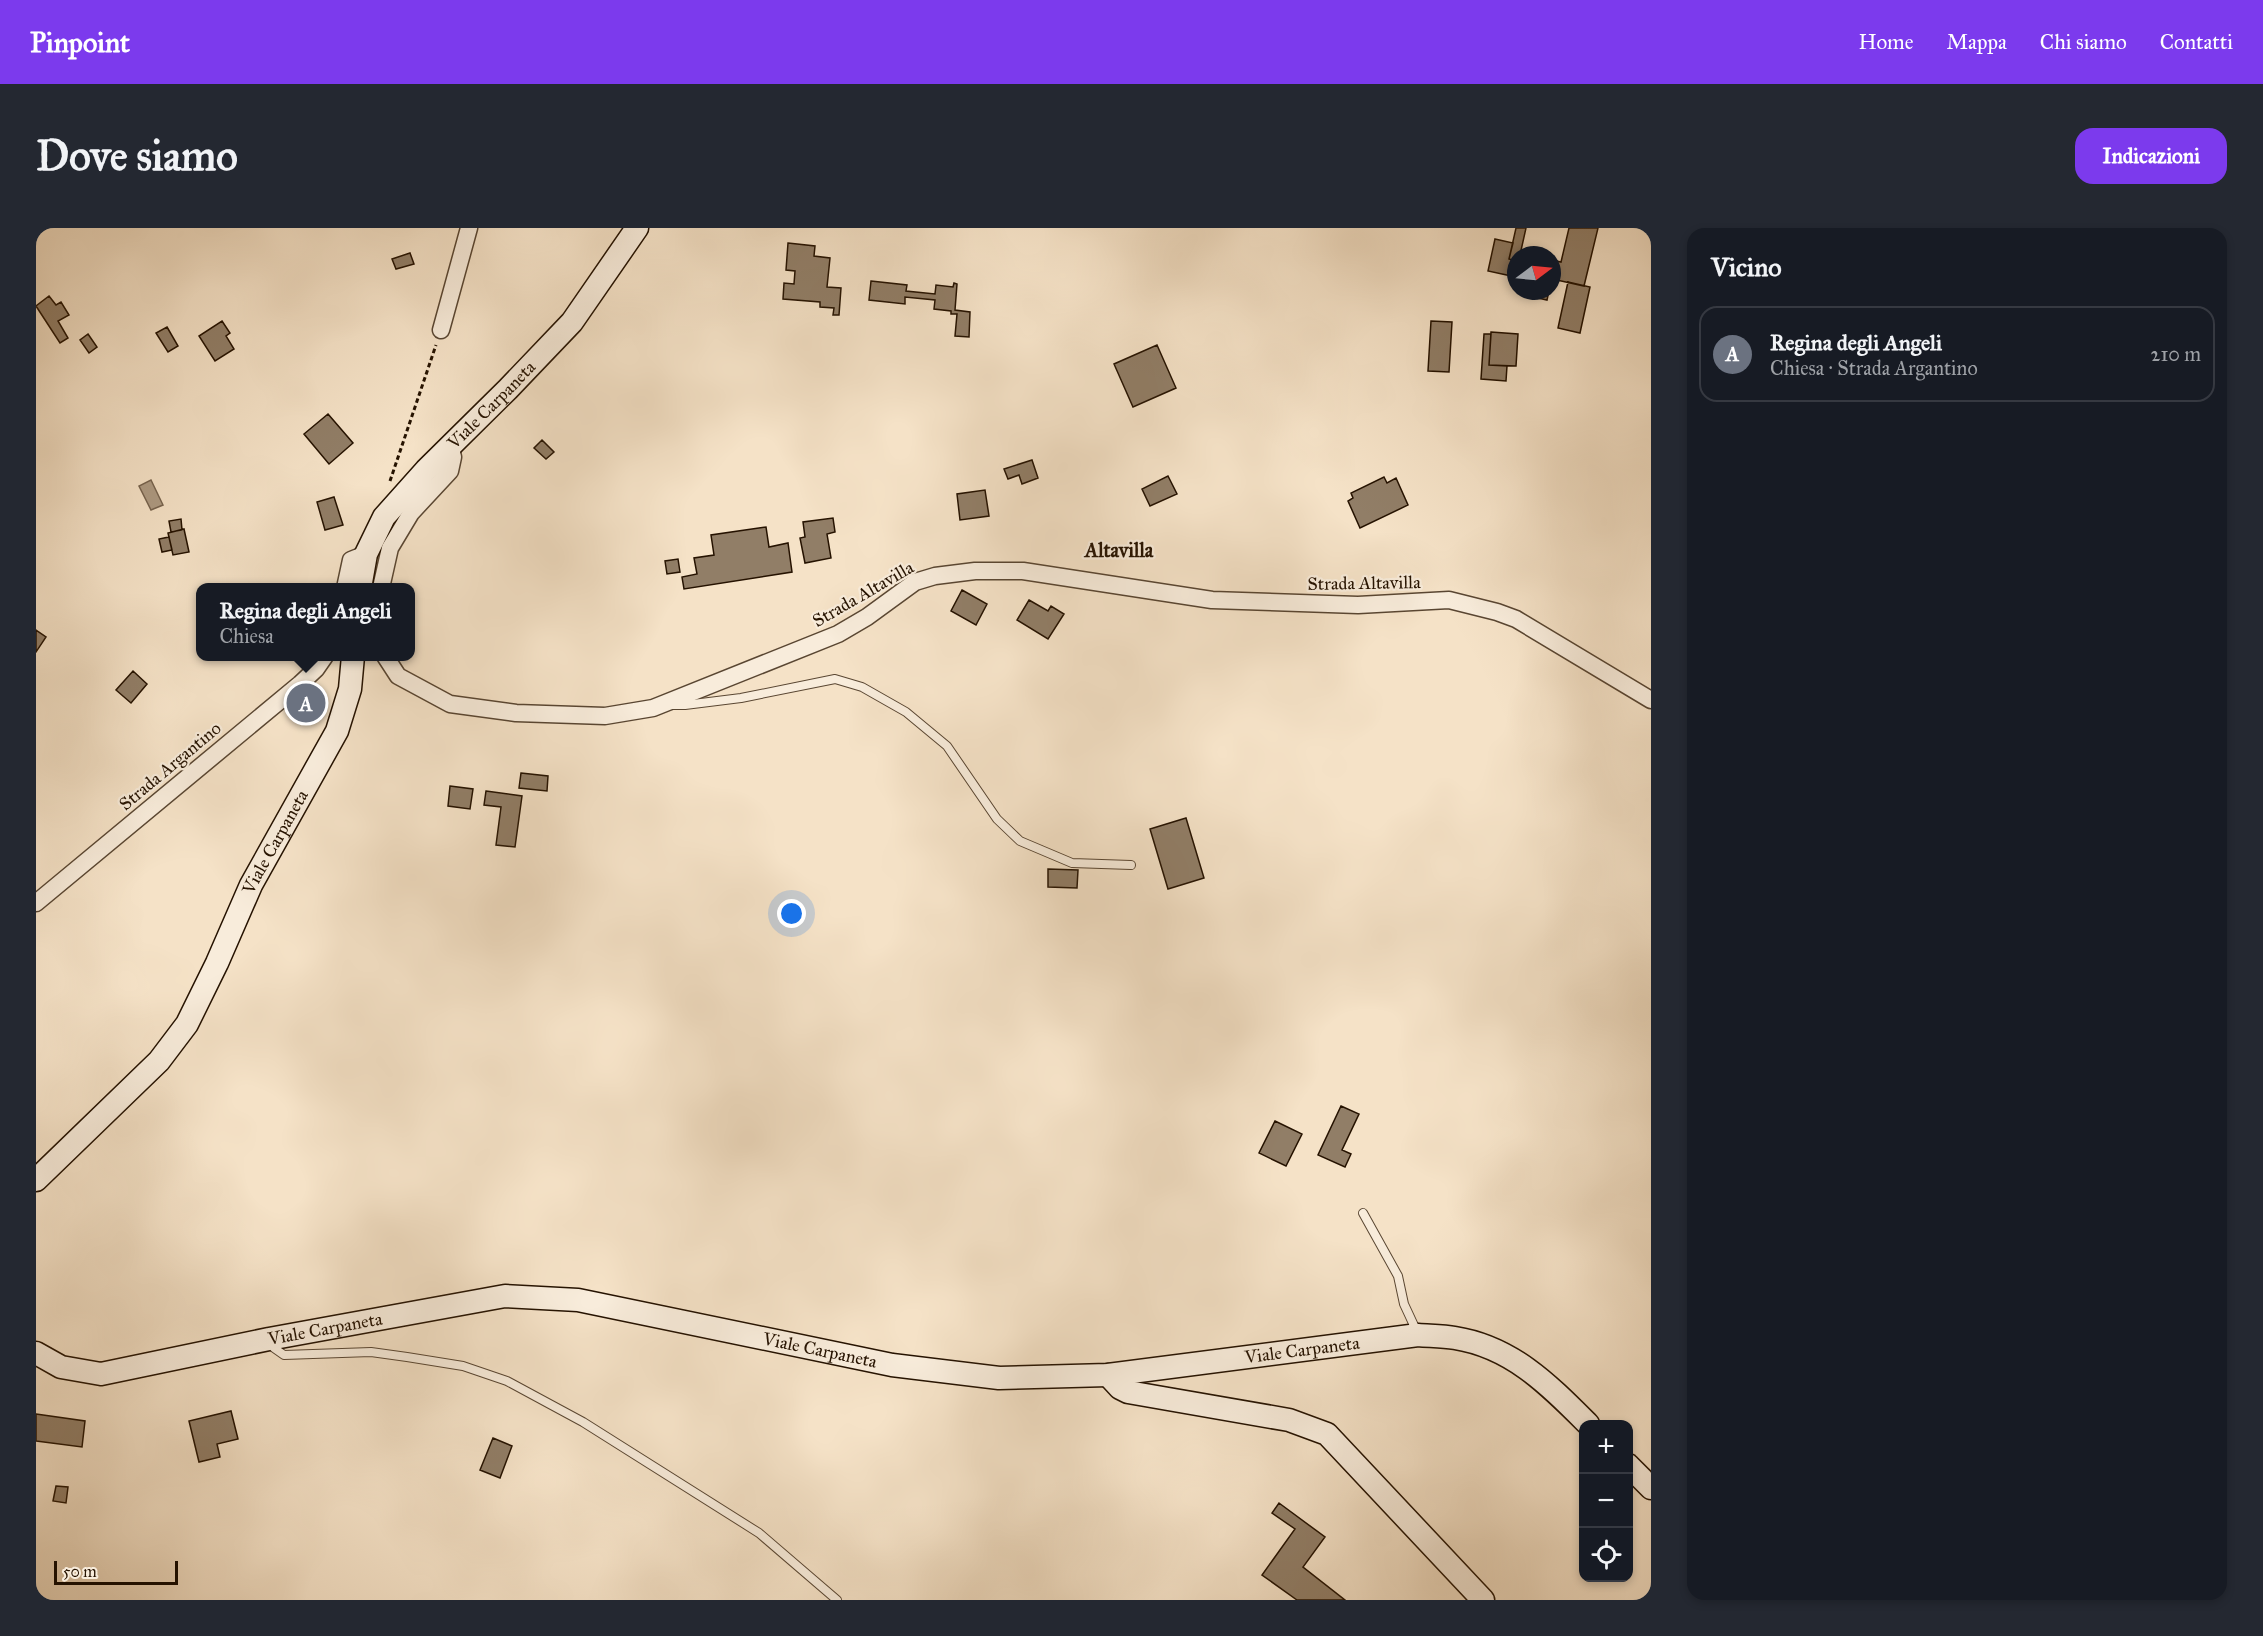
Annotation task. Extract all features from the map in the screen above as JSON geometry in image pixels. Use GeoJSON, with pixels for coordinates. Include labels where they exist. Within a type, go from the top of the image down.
{"type":"FeatureCollection","features":[{"type":"Feature","properties":{"kind":"main road","name":"Viale Carpaneta"},"geometry":{"type":"LineString","coordinates":[[361,583],[366,554],[384,517],[450,445],[572,322],[637,228]]}},
{"type":"Feature","properties":{"kind":"main road","name":"Viale Carpaneta"},"geometry":{"type":"LineString","coordinates":[[36,1180],[159,1061],[187,1024],[251,885],[337,731],[350,689],[353,661]]}},
{"type":"Feature","properties":{"kind":"main road","name":"Viale Carpaneta"},"geometry":{"type":"LineString","coordinates":[[36,1353],[61,1367],[101,1374],[269,1339],[505,1296],[589,1302],[892,1365],[999,1378],[1108,1375],[1418,1335],[1456,1338],[1498,1350],[1526,1366],[1552,1388],[1583,1420]]}},
{"type":"Feature","properties":{"kind":"main road"},"geometry":{"type":"LineString","coordinates":[[1108,1375],[1120,1388],[1128,1392],[1289,1420],[1327,1434],[1482,1600]]}},
{"type":"Feature","properties":{"kind":"main road"},"geometry":{"type":"LineString","coordinates":[[1633,1469],[1651,1488]]}},
{"type":"Feature","properties":{"kind":"street"},"geometry":{"type":"LineString","coordinates":[[441,330],[469,228]]}},
{"type":"Feature","properties":{"kind":"street"},"geometry":{"type":"LineString","coordinates":[[382,583],[390,548],[411,513],[450,471],[453,457],[450,445]]}},
{"type":"Feature","properties":{"kind":"street"},"geometry":{"type":"LineString","coordinates":[[346,583],[351,560],[366,554]]}},
{"type":"Feature","properties":{"kind":"street","name":"Strada Altavilla"},"geometry":{"type":"LineString","coordinates":[[388,661],[398,676],[450,704],[484,710],[605,716],[663,705],[838,634],[867,617],[915,582],[935,576],[975,571],[1023,571],[1212,600],[1358,605],[1449,600],[1516,619],[1651,700]]}},
{"type":"Feature","properties":{"kind":"street","name":"Strada Argantino"},"geometry":{"type":"LineString","coordinates":[[36,903],[300,684],[322,661]]}},
{"type":"Feature","properties":{"kind":"lane"},"geometry":{"type":"LineString","coordinates":[[663,705],[685,705],[741,698],[835,679],[862,687],[906,712],[947,746],[997,819],[1020,841],[1072,862],[1131,865]]}},
{"type":"Feature","properties":{"kind":"lane"},"geometry":{"type":"LineString","coordinates":[[1363,1213],[1398,1276],[1404,1304],[1418,1335]]}},
{"type":"Feature","properties":{"kind":"lane"},"geometry":{"type":"LineString","coordinates":[[269,1339],[274,1348],[284,1355],[371,1352],[463,1366],[507,1381],[583,1422],[759,1533],[837,1600]]}},
{"type":"Feature","properties":{"kind":"path"},"geometry":{"type":"LineString","coordinates":[[389,483],[441,330]]}},
{"type":"Feature","properties":{"kind":"shaded area"},"geometry":{"type":"Polygon","coordinates":[[[151,480],[163,505],[151,510],[139,486],[151,480]]]}},
{"type":"Feature","properties":{"kind":"building"},"geometry":{"type":"Polygon","coordinates":[[[1516,228],[1526,228],[1522,246],[1512,246],[1516,228]]]}},
{"type":"Feature","properties":{"kind":"building"},"geometry":{"type":"Polygon","coordinates":[[[1569,228],[1598,228],[1584,286],[1561,281],[1561,262],[1569,228]]]}},
{"type":"Feature","properties":{"kind":"building"},"geometry":{"type":"Polygon","coordinates":[[[1495,239],[1513,243],[1512,246],[1507,246],[1507,275],[1488,271],[1495,239]]]}},
{"type":"Feature","properties":{"kind":"building"},"geometry":{"type":"Polygon","coordinates":[[[788,243],[815,246],[814,256],[830,258],[827,287],[841,288],[839,315],[833,315],[834,308],[820,307],[820,302],[783,299],[784,283],[794,284],[795,271],[786,270],[788,243]]]}},
{"type":"Feature","properties":{"kind":"building"},"geometry":{"type":"Polygon","coordinates":[[[410,253],[414,264],[396,269],[392,259],[410,253]]]}},
{"type":"Feature","properties":{"kind":"building"},"geometry":{"type":"Polygon","coordinates":[[[871,281],[907,285],[906,291],[935,294],[936,285],[953,287],[954,283],[957,284],[955,310],[970,312],[969,337],[955,336],[957,314],[934,309],[935,300],[905,297],[905,304],[869,300],[871,281]]]}},
{"type":"Feature","properties":{"kind":"building"},"geometry":{"type":"Polygon","coordinates":[[[1568,282],[1590,287],[1580,333],[1558,328],[1568,282]]]}},
{"type":"Feature","properties":{"kind":"building"},"geometry":{"type":"Polygon","coordinates":[[[49,296],[56,305],[61,302],[69,315],[58,321],[68,338],[60,343],[36,306],[49,296]]]}},
{"type":"Feature","properties":{"kind":"building"},"geometry":{"type":"Polygon","coordinates":[[[222,321],[230,333],[226,336],[234,349],[215,361],[199,336],[222,321]]]}},
{"type":"Feature","properties":{"kind":"building"},"geometry":{"type":"Polygon","coordinates":[[[1431,321],[1452,322],[1449,372],[1428,371],[1431,321]]]}},
{"type":"Feature","properties":{"kind":"building"},"geometry":{"type":"Polygon","coordinates":[[[167,327],[178,346],[168,352],[156,333],[167,327]]]}},
{"type":"Feature","properties":{"kind":"building"},"geometry":{"type":"Polygon","coordinates":[[[1491,332],[1518,334],[1516,366],[1489,365],[1491,332]]]}},
{"type":"Feature","properties":{"kind":"building"},"geometry":{"type":"Polygon","coordinates":[[[88,334],[97,347],[89,353],[80,340],[88,334]]]}},
{"type":"Feature","properties":{"kind":"building"},"geometry":{"type":"Polygon","coordinates":[[[1484,334],[1491,334],[1489,365],[1507,366],[1506,381],[1481,379],[1484,334]]]}},
{"type":"Feature","properties":{"kind":"building"},"geometry":{"type":"Polygon","coordinates":[[[1157,345],[1176,388],[1133,407],[1114,364],[1157,345]]]}},
{"type":"Feature","properties":{"kind":"building"},"geometry":{"type":"Polygon","coordinates":[[[328,414],[353,443],[329,464],[304,434],[328,414]]]}},
{"type":"Feature","properties":{"kind":"building"},"geometry":{"type":"Polygon","coordinates":[[[542,440],[554,452],[546,459],[534,448],[542,440]]]}},
{"type":"Feature","properties":{"kind":"building"},"geometry":{"type":"Polygon","coordinates":[[[1032,460],[1038,478],[1022,484],[1019,475],[1008,479],[1004,469],[1032,460]]]}},
{"type":"Feature","properties":{"kind":"building"},"geometry":{"type":"Polygon","coordinates":[[[1168,476],[1177,494],[1150,506],[1142,489],[1168,476]]]}},
{"type":"Feature","properties":{"kind":"building"},"geometry":{"type":"Polygon","coordinates":[[[1384,477],[1387,483],[1396,478],[1408,505],[1360,528],[1348,501],[1353,498],[1351,493],[1384,477]]]}},
{"type":"Feature","properties":{"kind":"building"},"geometry":{"type":"Polygon","coordinates":[[[985,490],[989,516],[960,520],[957,494],[985,490]]]}},
{"type":"Feature","properties":{"kind":"building"},"geometry":{"type":"Polygon","coordinates":[[[334,497],[343,525],[325,530],[317,502],[334,497]]]}},
{"type":"Feature","properties":{"kind":"building"},"geometry":{"type":"Polygon","coordinates":[[[833,518],[835,532],[827,534],[831,558],[805,563],[800,538],[805,537],[803,522],[833,518]]]}},
{"type":"Feature","properties":{"kind":"building"},"geometry":{"type":"Polygon","coordinates":[[[181,519],[182,530],[171,532],[169,521],[181,519]]]}},
{"type":"Feature","properties":{"kind":"building"},"geometry":{"type":"Polygon","coordinates":[[[766,527],[769,547],[788,543],[792,572],[684,589],[682,577],[697,574],[694,558],[714,555],[711,535],[766,527]]]}},
{"type":"Feature","properties":{"kind":"building"},"geometry":{"type":"Polygon","coordinates":[[[184,529],[189,552],[173,555],[168,533],[184,529]]]}},
{"type":"Feature","properties":{"kind":"building"},"geometry":{"type":"Polygon","coordinates":[[[169,537],[172,550],[162,552],[159,539],[169,537]]]}},
{"type":"Feature","properties":{"kind":"building"},"geometry":{"type":"Polygon","coordinates":[[[678,559],[680,572],[667,574],[665,561],[678,559]]]}},
{"type":"Feature","properties":{"kind":"building"},"geometry":{"type":"Polygon","coordinates":[[[962,590],[987,604],[976,625],[951,611],[962,590]]]}},
{"type":"Feature","properties":{"kind":"building"},"geometry":{"type":"Polygon","coordinates":[[[1029,600],[1048,611],[1051,606],[1064,614],[1048,639],[1017,620],[1029,600]]]}},
{"type":"Feature","properties":{"kind":"building"},"geometry":{"type":"Polygon","coordinates":[[[36,630],[46,637],[36,652],[36,630]]]}},
{"type":"Feature","properties":{"kind":"building"},"geometry":{"type":"Polygon","coordinates":[[[133,671],[147,684],[131,703],[116,690],[133,671]]]}},
{"type":"Feature","properties":{"kind":"building"},"geometry":{"type":"Polygon","coordinates":[[[309,684],[321,689],[308,723],[292,716],[309,684]]]}},
{"type":"Feature","properties":{"kind":"building"},"geometry":{"type":"Polygon","coordinates":[[[521,773],[548,776],[547,791],[519,788],[521,773]]]}},
{"type":"Feature","properties":{"kind":"building"},"geometry":{"type":"Polygon","coordinates":[[[450,786],[473,789],[470,809],[448,806],[450,786]]]}},
{"type":"Feature","properties":{"kind":"building"},"geometry":{"type":"Polygon","coordinates":[[[486,791],[522,796],[515,847],[496,845],[501,807],[484,805],[486,791]]]}},
{"type":"Feature","properties":{"kind":"building"},"geometry":{"type":"Polygon","coordinates":[[[1186,818],[1204,878],[1168,889],[1150,829],[1186,818]]]}},
{"type":"Feature","properties":{"kind":"building"},"geometry":{"type":"Polygon","coordinates":[[[1048,869],[1078,870],[1077,888],[1048,887],[1048,869]]]}},
{"type":"Feature","properties":{"kind":"building"},"geometry":{"type":"Polygon","coordinates":[[[1341,1106],[1359,1114],[1342,1150],[1351,1154],[1345,1167],[1318,1155],[1341,1106]]]}},
{"type":"Feature","properties":{"kind":"building"},"geometry":{"type":"Polygon","coordinates":[[[1275,1121],[1302,1134],[1286,1166],[1259,1153],[1275,1121]]]}},
{"type":"Feature","properties":{"kind":"building"},"geometry":{"type":"Polygon","coordinates":[[[231,1411],[238,1439],[217,1444],[220,1457],[199,1462],[189,1421],[231,1411]]]}},
{"type":"Feature","properties":{"kind":"building"},"geometry":{"type":"Polygon","coordinates":[[[36,1414],[85,1421],[82,1447],[36,1441],[36,1414]]]}},
{"type":"Feature","properties":{"kind":"building"},"geometry":{"type":"Polygon","coordinates":[[[493,1438],[512,1446],[500,1478],[480,1470],[493,1438]]]}},
{"type":"Feature","properties":{"kind":"building"},"geometry":{"type":"Polygon","coordinates":[[[56,1486],[68,1487],[66,1503],[53,1501],[56,1486]]]}},
{"type":"Feature","properties":{"kind":"building"},"geometry":{"type":"Polygon","coordinates":[[[1279,1503],[1325,1537],[1303,1567],[1345,1600],[1297,1600],[1262,1575],[1295,1529],[1272,1513],[1279,1503]]]}},
{"type":"Feature","properties":{"kind":"place","name":"Regina degli Angeli"},"geometry":{"type":"Point","coordinates":[306,703]}},
{"type":"Feature","properties":{"kind":"district","name":"Altavilla"},"geometry":{"type":"Point","coordinates":[1119,550]}}]}
